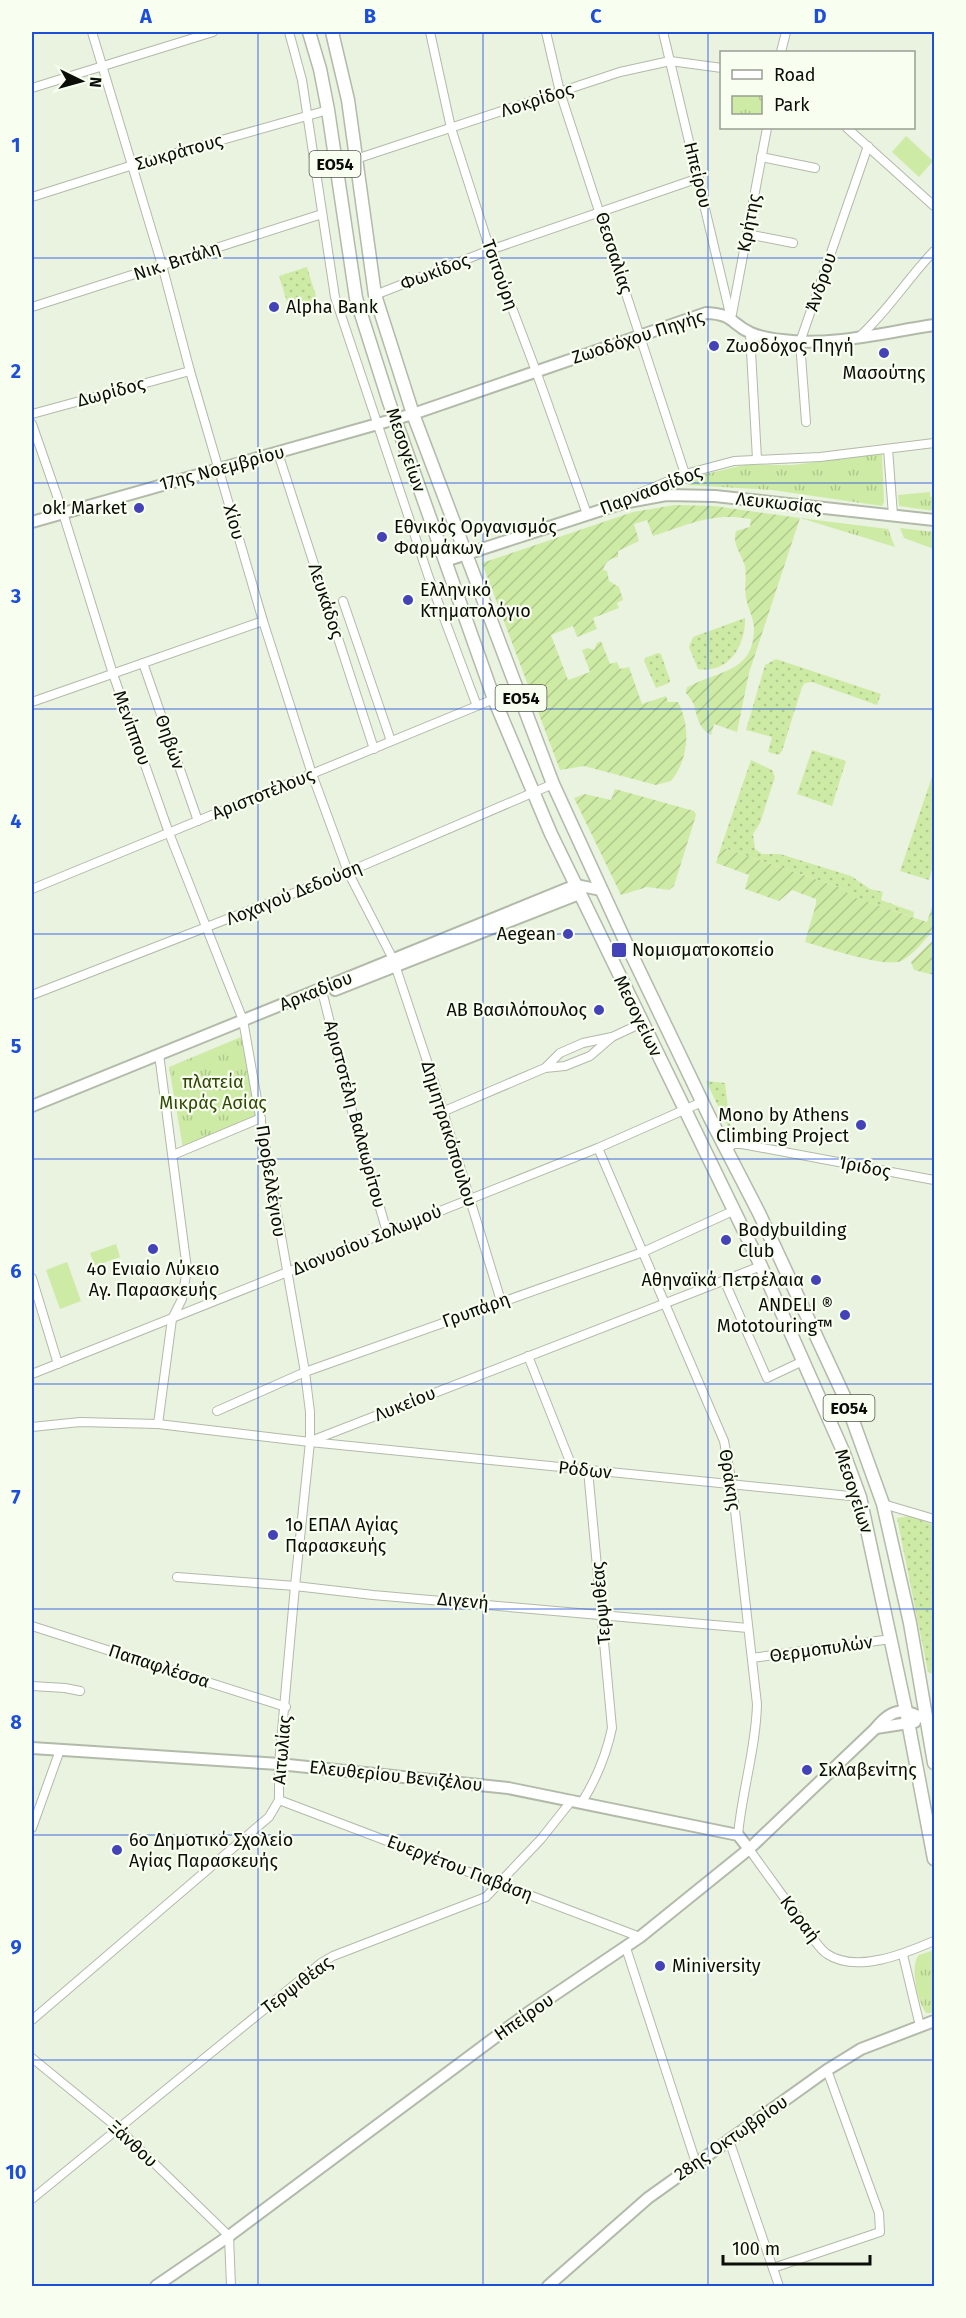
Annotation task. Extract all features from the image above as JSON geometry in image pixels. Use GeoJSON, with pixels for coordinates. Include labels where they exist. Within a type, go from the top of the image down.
{"type":"FeatureCollection","features":[{"type":"Feature","properties":{"kind":"main road","name":"Μεσογείων"},"geometry":{"type":"LineString","coordinates":[[309,32],[320,69],[328,110],[356,298],[395,420],[494,699],[532,793],[735,1210],[843,1451],[860,1497],[907,1717],[934,1859]]}},
{"type":"Feature","properties":{"kind":"main road","name":"Μεσογείων"},"geometry":{"type":"LineString","coordinates":[[332,32],[348,100],[375,295],[413,414],[553,784],[702,1102],[759,1213],[844,1396],[883,1504],[931,1722],[934,1763]]}},
{"type":"Feature","properties":{"kind":"street","name":"Χίου"},"geometry":{"type":"LineString","coordinates":[[92,32],[133,165],[263,621],[312,774],[348,872],[395,963]]}},
{"type":"Feature","properties":{"kind":"street"},"geometry":{"type":"LineString","coordinates":[[32,88],[213,32]]}},
{"type":"Feature","properties":{"kind":"street","name":"Μεσογείων"},"geometry":{"type":"LineString","coordinates":[[289,32],[300,65],[334,297],[429,578],[477,706]]}},
{"type":"Feature","properties":{"kind":"street","name":"Τσιτούρη"},"geometry":{"type":"LineString","coordinates":[[430,32],[451,128],[490,250],[587,514]]}},
{"type":"Feature","properties":{"kind":"street","name":"Θεσσαλίας"},"geometry":{"type":"LineString","coordinates":[[546,32],[560,92],[685,474]]}},
{"type":"Feature","properties":{"kind":"street","name":"Ηπείρου"},"geometry":{"type":"LineString","coordinates":[[663,32],[731,318]]}},
{"type":"Feature","properties":{"kind":"street"},"geometry":{"type":"LineString","coordinates":[[781,51],[786,32]]}},
{"type":"Feature","properties":{"kind":"street","name":"Λοκρίδος"},"geometry":{"type":"LineString","coordinates":[[356,159],[620,72],[670,61],[720,68]]}},
{"type":"Feature","properties":{"kind":"street","name":"Σωκράτους"},"geometry":{"type":"LineString","coordinates":[[32,197],[133,165],[328,110]]}},
{"type":"Feature","properties":{"kind":"street","name":"Κρήτης"},"geometry":{"type":"LineString","coordinates":[[731,318],[767,129]]}},
{"type":"Feature","properties":{"kind":"street"},"geometry":{"type":"LineString","coordinates":[[848,129],[934,206]]}},
{"type":"Feature","properties":{"kind":"street","name":"Άνδρου"},"geometry":{"type":"LineString","coordinates":[[806,422],[800,342],[868,146]]}},
{"type":"Feature","properties":{"kind":"street"},"geometry":{"type":"LineString","coordinates":[[761,157],[815,168]]}},
{"type":"Feature","properties":{"kind":"street","name":"Φωκίδος"},"geometry":{"type":"LineString","coordinates":[[375,295],[490,250],[699,178]]}},
{"type":"Feature","properties":{"kind":"street","name":"Νικ. Βιτάλη"},"geometry":{"type":"LineString","coordinates":[[32,307],[322,214]]}},
{"type":"Feature","properties":{"kind":"street"},"geometry":{"type":"LineString","coordinates":[[747,234],[793,243]]}},
{"type":"Feature","properties":{"kind":"street"},"geometry":{"type":"LineString","coordinates":[[859,336],[878,319],[934,250]]}},
{"type":"Feature","properties":{"kind":"street","name":"Ζωοδόχου Πηγής"},"geometry":{"type":"LineString","coordinates":[[413,414],[706,313],[720,313],[731,318],[750,333],[815,343],[934,325]]}},
{"type":"Feature","properties":{"kind":"street"},"geometry":{"type":"LineString","coordinates":[[750,333],[757,459]]}},
{"type":"Feature","properties":{"kind":"street","name":"Δωρίδος"},"geometry":{"type":"LineString","coordinates":[[32,414],[190,370]]}},
{"type":"Feature","properties":{"kind":"street","name":"17ης Νοεμβρίου"},"geometry":{"type":"LineString","coordinates":[[32,522],[413,414]]}},
{"type":"Feature","properties":{"kind":"street","name":"Μενίππου"},"geometry":{"type":"LineString","coordinates":[[32,424],[63,513],[113,674],[169,833],[244,1024]]}},
{"type":"Feature","properties":{"kind":"street","name":"Παρνασσίδος"},"geometry":{"type":"LineString","coordinates":[[445,561],[623,503],[634,495],[685,474],[734,461],[820,457],[934,443]]}},
{"type":"Feature","properties":{"kind":"street"},"geometry":{"type":"LineString","coordinates":[[888,449],[893,515]]}},
{"type":"Feature","properties":{"kind":"street","name":"Λευκάδος"},"geometry":{"type":"LineString","coordinates":[[278,453],[374,749]]}},
{"type":"Feature","properties":{"kind":"street","name":"Λευκωσίας"},"geometry":{"type":"LineString","coordinates":[[623,503],[666,495],[691,495],[934,520]]}},
{"type":"Feature","properties":{"kind":"street"},"geometry":{"type":"LineString","coordinates":[[343,601],[391,741]]}},
{"type":"Feature","properties":{"kind":"street"},"geometry":{"type":"LineString","coordinates":[[32,702],[263,621]]}},
{"type":"Feature","properties":{"kind":"street","name":"Θηβών"},"geometry":{"type":"LineString","coordinates":[[143,663],[198,821]]}},
{"type":"Feature","properties":{"kind":"street","name":"Αριστοτέλους"},"geometry":{"type":"LineString","coordinates":[[32,889],[494,699]]}},
{"type":"Feature","properties":{"kind":"street","name":"Λοχαγού Δεδούση"},"geometry":{"type":"LineString","coordinates":[[32,995],[348,872],[553,784]]}},
{"type":"Feature","properties":{"kind":"street"},"geometry":{"type":"LineString","coordinates":[[578,890],[602,890]]}},
{"type":"Feature","properties":{"kind":"street","name":"Αρκαδίου"},"geometry":{"type":"LineString","coordinates":[[32,1106],[578,890]]}},
{"type":"Feature","properties":{"kind":"street","name":"Αρκαδίου"},"geometry":{"type":"LineString","coordinates":[[244,1024],[323,995],[395,963]]}},
{"type":"Feature","properties":{"kind":"street","name":"Δημητρακόπουλου"},"geometry":{"type":"LineString","coordinates":[[395,963],[501,1301]]}},
{"type":"Feature","properties":{"kind":"street","name":"Αριστοτέλη Βαλαωρίτου"},"geometry":{"type":"LineString","coordinates":[[323,995],[353,1115],[387,1232]]}},
{"type":"Feature","properties":{"kind":"street"},"geometry":{"type":"LineString","coordinates":[[544,1068],[560,1053],[584,1043],[612,1037],[642,1023]]}},
{"type":"Feature","properties":{"kind":"street","name":"Προβελλέγιου"},"geometry":{"type":"LineString","coordinates":[[244,1024],[305,1372],[310,1412],[310,1442]]}},
{"type":"Feature","properties":{"kind":"street"},"geometry":{"type":"LineString","coordinates":[[442,1112],[544,1068],[566,1066],[591,1056],[612,1037]]}},
{"type":"Feature","properties":{"kind":"street"},"geometry":{"type":"LineString","coordinates":[[158,1424],[172,1319],[182,1299],[187,1269],[160,1057]]}},
{"type":"Feature","properties":{"kind":"street","name":"Αρκαδίου"},"geometry":{"type":"LineString","coordinates":[[32,1112],[160,1057]]}},
{"type":"Feature","properties":{"kind":"street","name":"Διονυσίου Σολωμού"},"geometry":{"type":"LineString","coordinates":[[32,1374],[598,1148],[702,1102]]}},
{"type":"Feature","properties":{"kind":"street"},"geometry":{"type":"LineString","coordinates":[[173,1155],[261,1118]]}},
{"type":"Feature","properties":{"kind":"street","name":"Ίριδος"},"geometry":{"type":"LineString","coordinates":[[725,1149],[734,1144],[742,1144],[934,1180]]}},
{"type":"Feature","properties":{"kind":"street","name":"Θράκης"},"geometry":{"type":"LineString","coordinates":[[598,1148],[724,1441],[732,1484],[757,1704],[757,1722],[740,1810],[738,1835]]}},
{"type":"Feature","properties":{"kind":"street","name":"Γρυπάρη"},"geometry":{"type":"LineString","coordinates":[[217,1411],[305,1372],[643,1252],[735,1210]]}},
{"type":"Feature","properties":{"kind":"street","name":"Λυκείου"},"geometry":{"type":"LineString","coordinates":[[32,1427],[80,1422],[158,1424],[310,1442],[760,1266]]}},
{"type":"Feature","properties":{"kind":"street"},"geometry":{"type":"LineString","coordinates":[[32,1278],[58,1364]]}},
{"type":"Feature","properties":{"kind":"street"},"geometry":{"type":"LineString","coordinates":[[724,1280],[767,1378],[803,1361]]}},
{"type":"Feature","properties":{"kind":"street"},"geometry":{"type":"LineString","coordinates":[[528,1356],[573,1469]]}},
{"type":"Feature","properties":{"kind":"street","name":"Ρόδων"},"geometry":{"type":"LineString","coordinates":[[310,1442],[860,1497]]}},
{"type":"Feature","properties":{"kind":"street","name":"Αιτωλίας"},"geometry":{"type":"LineString","coordinates":[[32,2020],[269,1817],[279,1800],[279,1764],[310,1442]]}},
{"type":"Feature","properties":{"kind":"street","name":"Τερψιθέας"},"geometry":{"type":"LineString","coordinates":[[32,2199],[327,1959],[479,1901],[501,1883],[577,1801],[597,1776],[606,1754],[612,1728],[588,1470]]}},
{"type":"Feature","properties":{"kind":"street"},"geometry":{"type":"LineString","coordinates":[[883,1504],[934,1519]]}},
{"type":"Feature","properties":{"kind":"street","name":"Διγενή"},"geometry":{"type":"LineString","coordinates":[[177,1578],[295,1586],[748,1628]]}},
{"type":"Feature","properties":{"kind":"street","name":"Παπαφλέσσα"},"geometry":{"type":"LineString","coordinates":[[32,1626],[286,1707]]}},
{"type":"Feature","properties":{"kind":"street","name":"Θερμοπυλών"},"geometry":{"type":"LineString","coordinates":[[752,1658],[891,1639]]}},
{"type":"Feature","properties":{"kind":"street"},"geometry":{"type":"LineString","coordinates":[[32,1686],[80,1691]]}},
{"type":"Feature","properties":{"kind":"street","name":"Ηπείρου"},"geometry":{"type":"LineString","coordinates":[[156,2286],[229,2236],[529,2012],[626,1948],[749,1849],[876,1728],[907,1717],[931,1722]]}},
{"type":"Feature","properties":{"kind":"street","name":"Ελευθερίου Βενιζέλου"},"geometry":{"type":"LineString","coordinates":[[32,1748],[279,1764],[508,1788],[738,1835]]}},
{"type":"Feature","properties":{"kind":"street"},"geometry":{"type":"LineString","coordinates":[[32,1828],[60,1750]]}},
{"type":"Feature","properties":{"kind":"street","name":"Ευεργέτου Γιαβάση"},"geometry":{"type":"LineString","coordinates":[[279,1800],[640,1937]]}},
{"type":"Feature","properties":{"kind":"street"},"geometry":{"type":"LineString","coordinates":[[738,1835],[749,1849]]}},
{"type":"Feature","properties":{"kind":"street","name":"Κοραή"},"geometry":{"type":"LineString","coordinates":[[749,1849],[827,1954],[840,1959],[867,1961],[903,1955],[934,1941]]}},
{"type":"Feature","properties":{"kind":"street"},"geometry":{"type":"LineString","coordinates":[[626,1948],[696,2163]]}},
{"type":"Feature","properties":{"kind":"street"},"geometry":{"type":"LineString","coordinates":[[903,1955],[920,2026]]}},
{"type":"Feature","properties":{"kind":"street","name":"28ης Οκτωβρίου"},"geometry":{"type":"LineString","coordinates":[[548,2286],[648,2198],[827,2070],[861,2049],[934,2021]]}},
{"type":"Feature","properties":{"kind":"street","name":"Ξάνθου"},"geometry":{"type":"LineString","coordinates":[[32,2058],[119,2129],[229,2236]]}},
{"type":"Feature","properties":{"kind":"street"},"geometry":{"type":"LineString","coordinates":[[773,2268],[880,2232],[879,2213],[827,2070]]}},
{"type":"Feature","properties":{"kind":"street"},"geometry":{"type":"LineString","coordinates":[[729,2140],[779,2286]]}},
{"type":"Feature","properties":{"kind":"street"},"geometry":{"type":"LineString","coordinates":[[229,2236],[231,2286]]}},
{"type":"Feature","properties":{"kind":"green space"},"geometry":{"type":"Polygon","coordinates":[[[906,136],[933,161],[919,177],[892,152],[906,136]]]}},
{"type":"Feature","properties":{"kind":"green space"},"geometry":{"type":"Polygon","coordinates":[[[307,267],[318,303],[290,312],[279,276],[307,267]]]}},
{"type":"Feature","properties":{"kind":"green space"},"geometry":{"type":"Polygon","coordinates":[[[882,454],[884,502],[882,506],[772,490],[688,485],[686,482],[689,478],[744,465],[792,465],[882,454]]]}},
{"type":"Feature","properties":{"kind":"green space"},"geometry":{"type":"Polygon","coordinates":[[[930,492],[930,497],[934,496],[934,511],[899,506],[898,495],[930,492]]]}},
{"type":"Feature","properties":{"kind":"green space"},"geometry":{"type":"Polygon","coordinates":[[[675,505],[714,506],[800,518],[749,673],[737,732],[714,724],[711,735],[703,729],[693,703],[686,693],[687,687],[723,673],[741,662],[748,654],[754,625],[746,598],[745,566],[736,545],[735,536],[736,531],[750,527],[751,519],[713,518],[653,536],[647,520],[634,524],[639,541],[618,551],[618,557],[608,561],[603,570],[607,571],[609,581],[619,587],[623,600],[617,603],[619,608],[593,618],[597,629],[577,637],[573,626],[551,635],[568,680],[590,672],[582,650],[588,648],[594,650],[597,643],[601,641],[610,664],[617,662],[620,669],[629,667],[642,704],[666,696],[668,702],[678,702],[686,732],[682,763],[671,781],[656,785],[584,766],[560,770],[482,563],[633,512],[675,505]]]}},
{"type":"Feature","properties":{"kind":"green space"},"geometry":{"type":"Polygon","coordinates":[[[800,518],[888,529],[895,547],[800,518]]]}},
{"type":"Feature","properties":{"kind":"green space"},"geometry":{"type":"Polygon","coordinates":[[[900,528],[934,532],[934,549],[904,538],[900,528]]]}},
{"type":"Feature","properties":{"kind":"green space"},"geometry":{"type":"Polygon","coordinates":[[[745,618],[745,628],[734,656],[719,667],[698,669],[689,647],[693,637],[745,618]]]}},
{"type":"Feature","properties":{"kind":"green space"},"geometry":{"type":"Polygon","coordinates":[[[661,654],[670,680],[669,683],[656,688],[644,661],[645,658],[661,654]]]}},
{"type":"Feature","properties":{"kind":"green space"},"geometry":{"type":"Polygon","coordinates":[[[776,659],[881,694],[877,705],[812,682],[805,683],[782,751],[779,755],[768,752],[772,737],[746,730],[765,665],[776,659]]]}},
{"type":"Feature","properties":{"kind":"green space"},"geometry":{"type":"Polygon","coordinates":[[[812,750],[846,761],[832,806],[797,794],[812,750]]]}},
{"type":"Feature","properties":{"kind":"green space"},"geometry":{"type":"Polygon","coordinates":[[[751,760],[772,770],[775,777],[760,823],[753,834],[755,849],[762,854],[780,854],[851,876],[870,889],[883,892],[881,900],[914,912],[913,917],[849,896],[844,889],[721,847],[751,760]]]}},
{"type":"Feature","properties":{"kind":"green space"},"geometry":{"type":"Polygon","coordinates":[[[934,771],[934,863],[929,880],[900,871],[934,771]]]}},
{"type":"Feature","properties":{"kind":"green space"},"geometry":{"type":"Polygon","coordinates":[[[615,789],[694,811],[696,815],[674,886],[669,890],[647,887],[621,895],[574,798],[585,794],[611,800],[615,789]]]}},
{"type":"Feature","properties":{"kind":"green space"},"geometry":{"type":"Polygon","coordinates":[[[721,847],[844,889],[850,896],[927,922],[934,900],[934,929],[909,956],[901,961],[893,962],[868,959],[805,942],[816,899],[792,890],[779,901],[745,889],[749,875],[716,863],[721,847]]]}},
{"type":"Feature","properties":{"kind":"green space"},"geometry":{"type":"Polygon","coordinates":[[[934,939],[934,975],[914,970],[911,962],[934,939]]]}},
{"type":"Feature","properties":{"kind":"green space","name":"πλατεία Μικράς Ασίας"},"geometry":{"type":"Polygon","coordinates":[[[241,1037],[257,1116],[183,1148],[169,1067],[241,1037]]]}},
{"type":"Feature","properties":{"kind":"green space"},"geometry":{"type":"Polygon","coordinates":[[[706,1081],[725,1083],[730,1125],[740,1132],[738,1139],[733,1137],[706,1081]]]}},
{"type":"Feature","properties":{"kind":"green space"},"geometry":{"type":"Polygon","coordinates":[[[116,1244],[120,1257],[95,1266],[90,1253],[116,1244]]]}},
{"type":"Feature","properties":{"kind":"green space"},"geometry":{"type":"Polygon","coordinates":[[[67,1262],[81,1301],[60,1309],[46,1270],[67,1262]]]}},
{"type":"Feature","properties":{"kind":"green space"},"geometry":{"type":"Polygon","coordinates":[[[909,1516],[934,1525],[934,1675],[928,1672],[897,1518],[909,1516]]]}},
{"type":"Feature","properties":{"kind":"green space"},"geometry":{"type":"Polygon","coordinates":[[[934,1950],[934,2013],[926,2013],[918,1993],[915,1967],[919,1955],[934,1950]]]}},
{"type":"Feature","properties":{"kind":"place","name":"Alpha Bank"},"geometry":{"type":"Point","coordinates":[274,307]}},
{"type":"Feature","properties":{"kind":"place","name":"Ζωοδόχος Πηγή"},"geometry":{"type":"Point","coordinates":[714,346]}},
{"type":"Feature","properties":{"kind":"place","name":"Μασούτης"},"geometry":{"type":"Point","coordinates":[884,353]}},
{"type":"Feature","properties":{"kind":"place","name":"ok! Market"},"geometry":{"type":"Point","coordinates":[139,508]}},
{"type":"Feature","properties":{"kind":"place","name":"Εθνικός Οργανισμός Φαρμάκων"},"geometry":{"type":"Point","coordinates":[382,537]}},
{"type":"Feature","properties":{"kind":"place","name":"Ελληνικό Κτηματολόγιο"},"geometry":{"type":"Point","coordinates":[408,600]}},
{"type":"Feature","properties":{"kind":"place","name":"Aegean"},"geometry":{"type":"Point","coordinates":[568,934]}},
{"type":"Feature","properties":{"kind":"place","name":"Νομισματοκοπείο"},"geometry":{"type":"Point","coordinates":[619,950]}},
{"type":"Feature","properties":{"kind":"place","name":"ΑΒ Βασιλόπουλος"},"geometry":{"type":"Point","coordinates":[599,1010]}},
{"type":"Feature","properties":{"kind":"place","name":"Mono by Athens Climbing Project"},"geometry":{"type":"Point","coordinates":[861,1125]}},
{"type":"Feature","properties":{"kind":"place","name":"Bodybuilding Club"},"geometry":{"type":"Point","coordinates":[726,1240]}},
{"type":"Feature","properties":{"kind":"place","name":"4ο Ενιαίο Λύκειο Αγ. Παρασκευής"},"geometry":{"type":"Point","coordinates":[153,1249]}},
{"type":"Feature","properties":{"kind":"place","name":"Αθηναϊκά Πετρέλαια"},"geometry":{"type":"Point","coordinates":[816,1280]}},
{"type":"Feature","properties":{"kind":"place","name":"ANDELI ® Mototouring™"},"geometry":{"type":"Point","coordinates":[845,1315]}},
{"type":"Feature","properties":{"kind":"place","name":"1ο ΕΠΑΛ Αγίας Παρασκευής"},"geometry":{"type":"Point","coordinates":[273,1535]}},
{"type":"Feature","properties":{"kind":"place","name":"Σκλαβενίτης"},"geometry":{"type":"Point","coordinates":[807,1770]}},
{"type":"Feature","properties":{"kind":"place","name":"6ο Δημοτικό Σχολείο Αγίας Παρασκευής"},"geometry":{"type":"Point","coordinates":[117,1850]}},
{"type":"Feature","properties":{"kind":"place","name":"Miniversity"},"geometry":{"type":"Point","coordinates":[660,1966]}}]}
